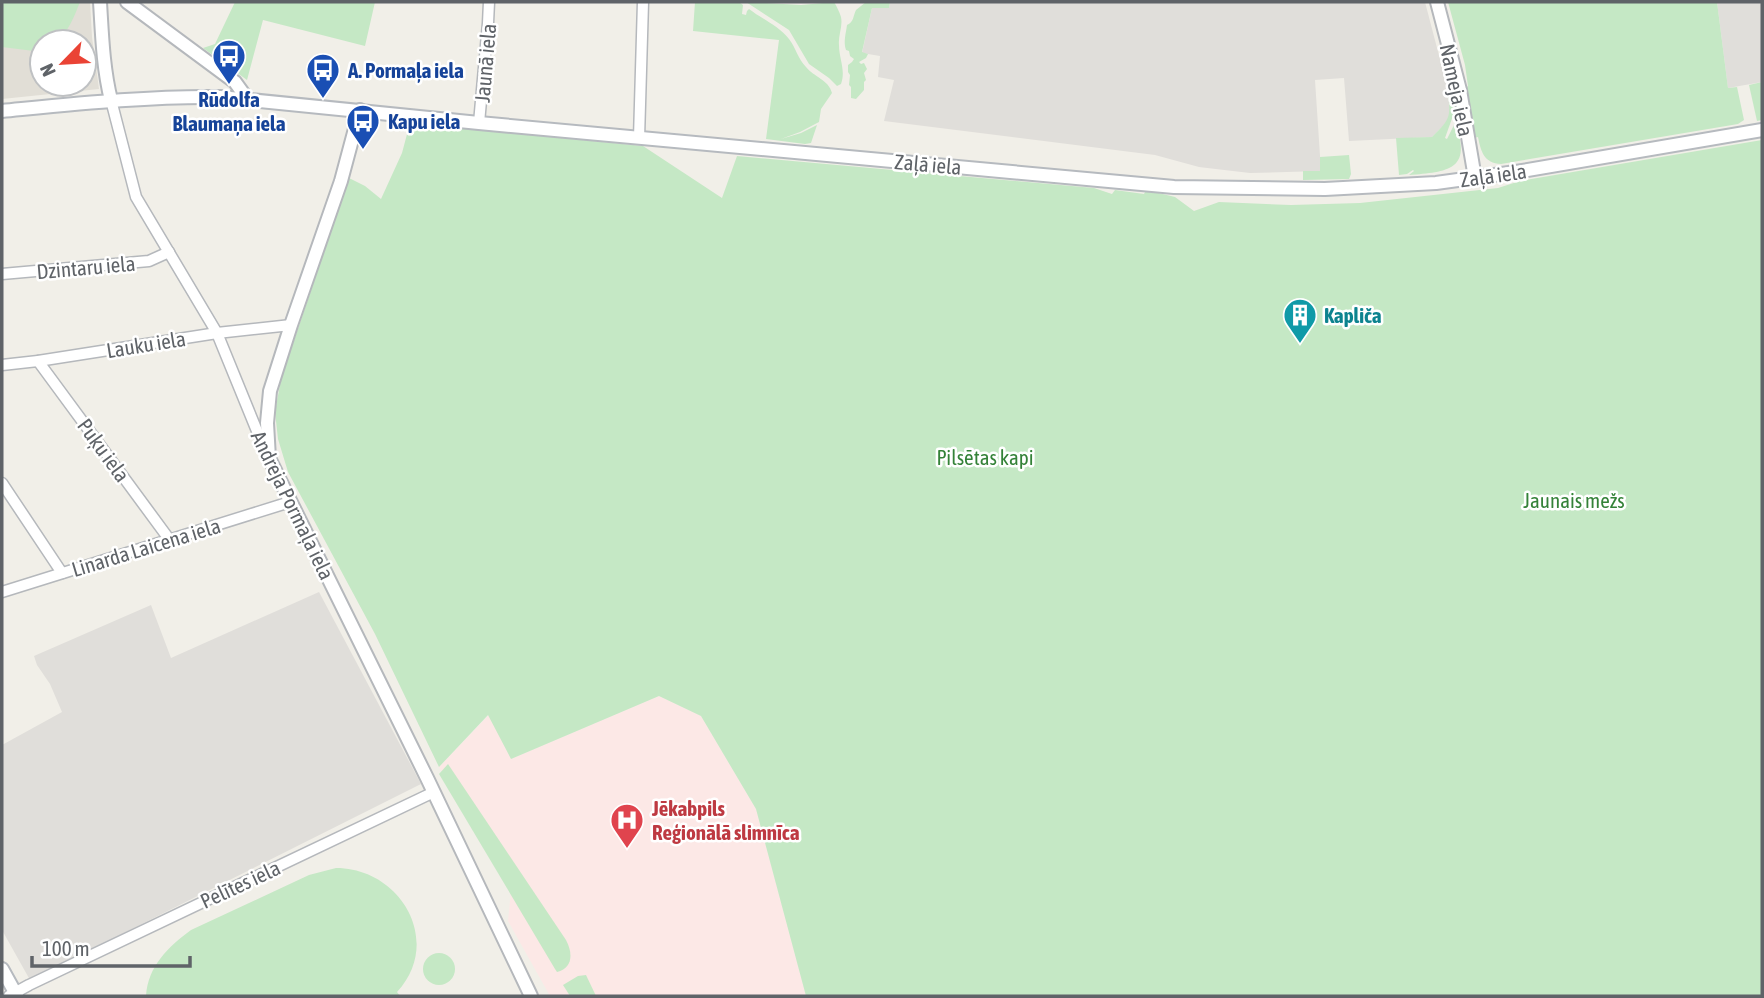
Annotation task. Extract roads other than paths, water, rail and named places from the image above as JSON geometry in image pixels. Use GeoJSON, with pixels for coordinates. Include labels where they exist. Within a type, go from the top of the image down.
{"type":"FeatureCollection","features":[{"type":"Feature","properties":{"kind":"main road","name":"Andreja Pormaļa iela"},"geometry":{"type":"LineString","coordinates":[[100,2],[111,100]]}},
{"type":"Feature","properties":{"kind":"main road"},"geometry":{"type":"LineString","coordinates":[[127,2],[235,82],[248,100]]}},
{"type":"Feature","properties":{"kind":"main road","name":"Nameja iela"},"geometry":{"type":"LineString","coordinates":[[1437,2],[1460,90],[1475,178]]}},
{"type":"Feature","properties":{"kind":"main road"},"geometry":{"type":"LineString","coordinates":[[2,111],[111,100],[192,97],[248,100]]}},
{"type":"Feature","properties":{"kind":"main road","name":"Zaļā iela"},"geometry":{"type":"LineString","coordinates":[[248,100],[1174,187],[1277,190],[1436,183],[1762,130]]}},
{"type":"Feature","properties":{"kind":"main road"},"geometry":{"type":"LineString","coordinates":[[269,458],[270,391],[341,181],[360,110]]}},
{"type":"Feature","properties":{"kind":"main road","name":"Andreja Pormaļa iela"},"geometry":{"type":"LineString","coordinates":[[269,458],[434,792],[531,996]]}},
{"type":"Feature","properties":{"kind":"main road"},"geometry":{"type":"LineString","coordinates":[[2,969],[14,995]]}},
{"type":"Feature","properties":{"kind":"street","name":"Jaunā iela"},"geometry":{"type":"LineString","coordinates":[[480,123],[489,2]]}},
{"type":"Feature","properties":{"kind":"street"},"geometry":{"type":"LineString","coordinates":[[639,138],[643,2]]}},
{"type":"Feature","properties":{"kind":"street","name":"Andreja Pormaļa iela"},"geometry":{"type":"LineString","coordinates":[[111,100],[136,197],[217,333],[269,458]]}},
{"type":"Feature","properties":{"kind":"street","name":"Dzintaru iela"},"geometry":{"type":"LineString","coordinates":[[2,274],[149,261],[169,253]]}},
{"type":"Feature","properties":{"kind":"street","name":"Lauku iela"},"geometry":{"type":"LineString","coordinates":[[2,365],[217,333],[291,325]]}},
{"type":"Feature","properties":{"kind":"street","name":"Puķu iela"},"geometry":{"type":"LineString","coordinates":[[38,361],[169,539]]}},
{"type":"Feature","properties":{"kind":"street"},"geometry":{"type":"LineString","coordinates":[[2,484],[62,573]]}},
{"type":"Feature","properties":{"kind":"street","name":"Linarda Laicena iela"},"geometry":{"type":"LineString","coordinates":[[2,592],[290,502]]}},
{"type":"Feature","properties":{"kind":"street","name":"Pelītes iela"},"geometry":{"type":"LineString","coordinates":[[14,995],[434,792]]}},
{"type":"Feature","properties":{"kind":"place","name":"Rūdolfa Blaumaņa iela"},"geometry":{"type":"Point","coordinates":[229,86]}},
{"type":"Feature","properties":{"kind":"place","name":"A. Pormaļa iela"},"geometry":{"type":"Point","coordinates":[323,100]}},
{"type":"Feature","properties":{"kind":"place","name":"Kapu iela"},"geometry":{"type":"Point","coordinates":[363,151]}},
{"type":"Feature","properties":{"kind":"place","name":"Kapliča"},"geometry":{"type":"Point","coordinates":[1300,345]}},
{"type":"Feature","properties":{"kind":"place","name":"Jēkabpils Reģionālā slimnīca"},"geometry":{"type":"Point","coordinates":[627,850]}},
{"type":"Feature","properties":{"kind":"park label","name":"Pilsētas kapi"},"geometry":{"type":"Point","coordinates":[985,457]}},
{"type":"Feature","properties":{"kind":"park label","name":"Jaunais mežs"},"geometry":{"type":"Point","coordinates":[1574,500]}}]}
